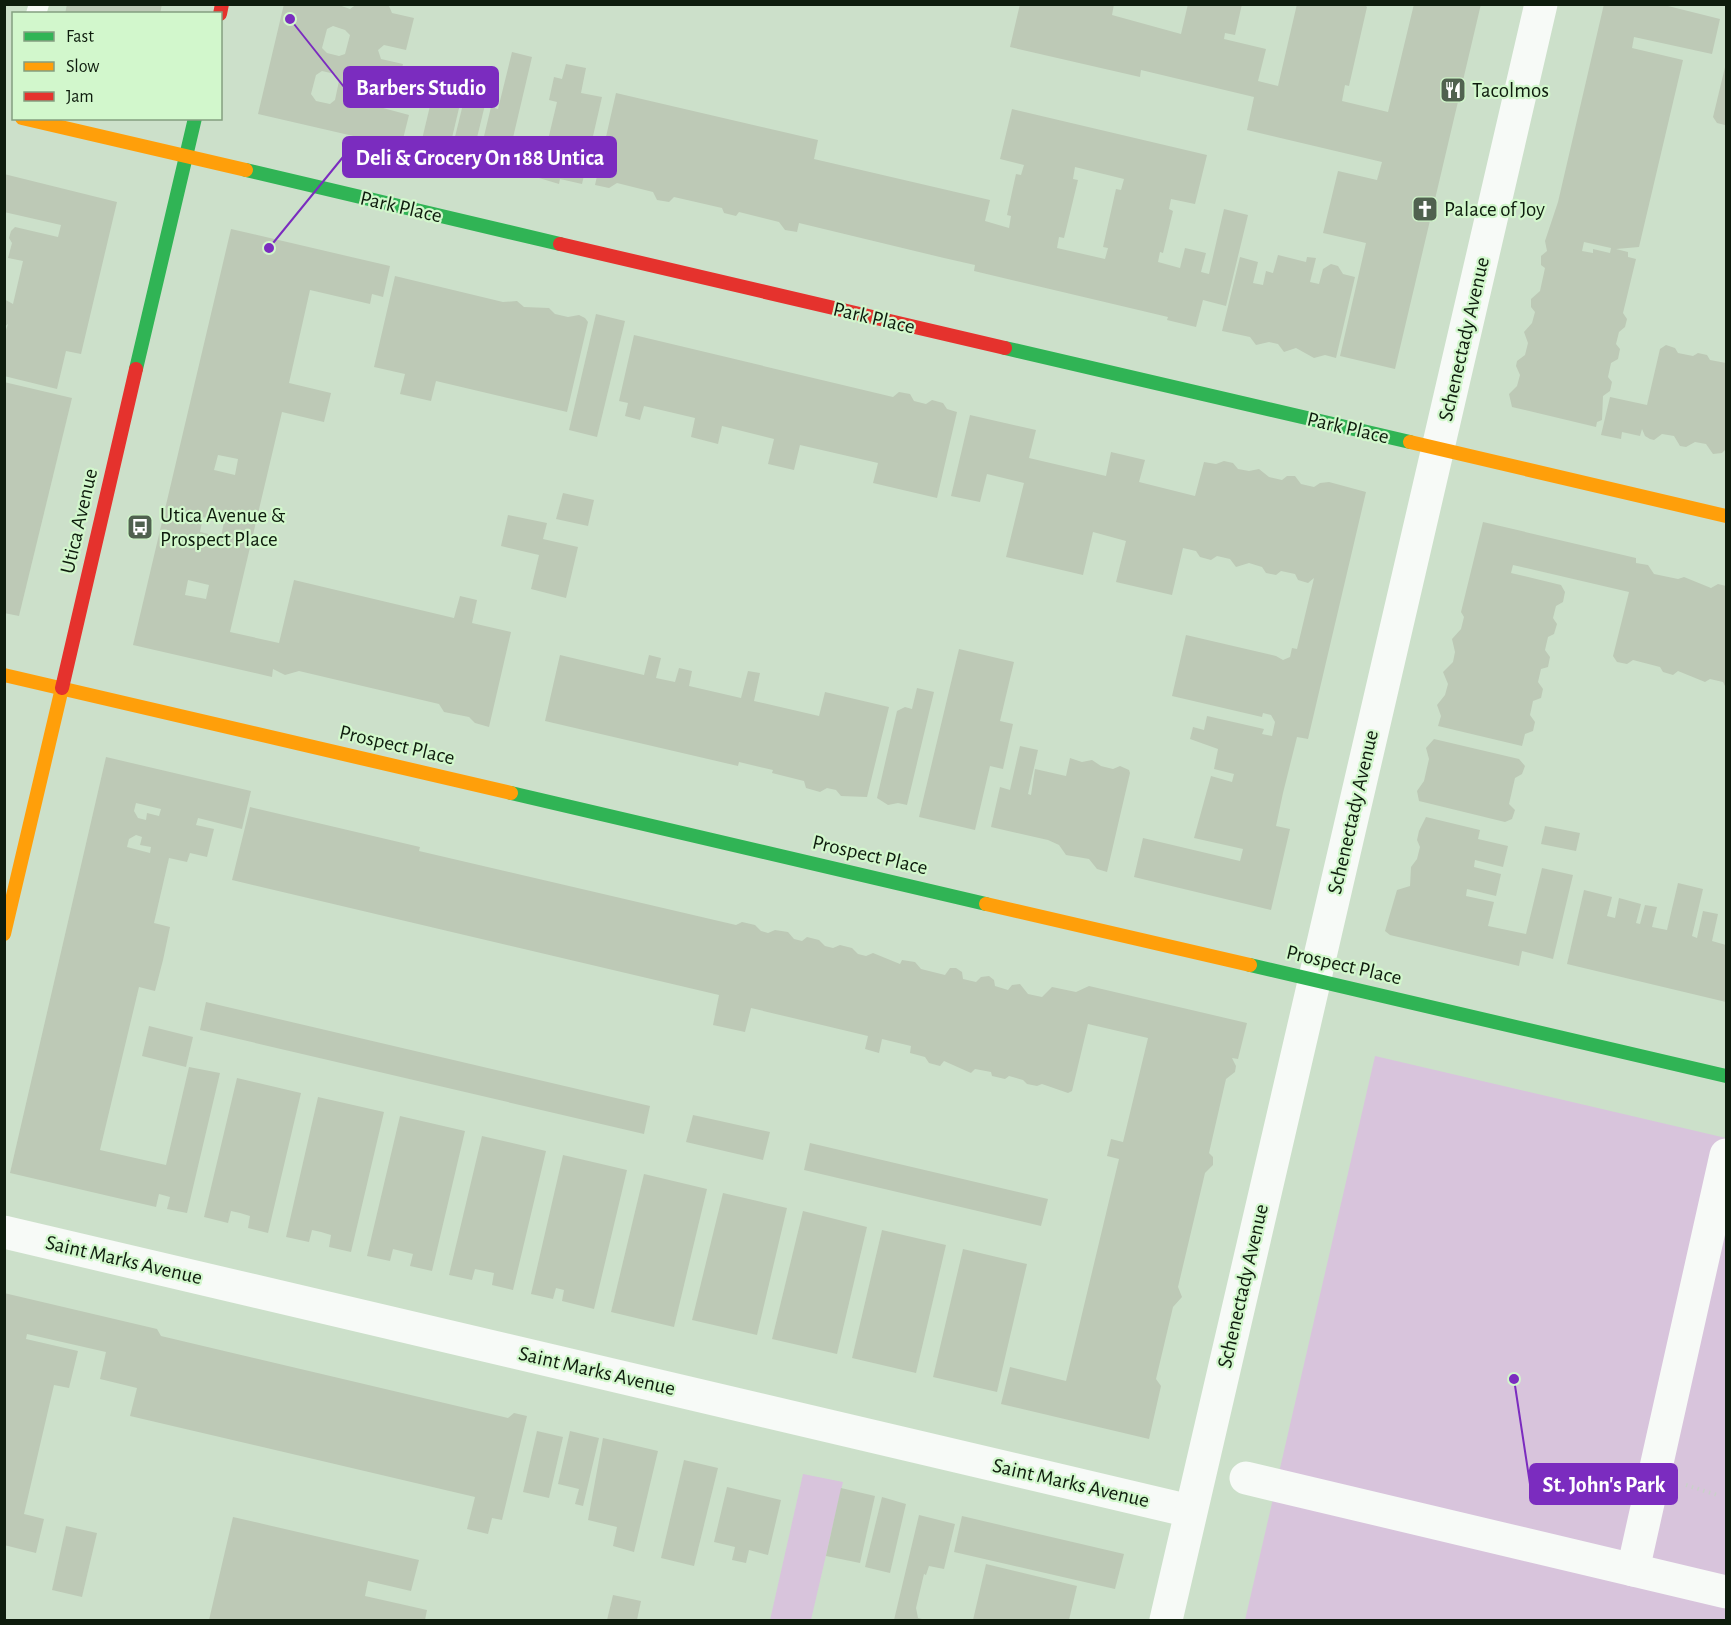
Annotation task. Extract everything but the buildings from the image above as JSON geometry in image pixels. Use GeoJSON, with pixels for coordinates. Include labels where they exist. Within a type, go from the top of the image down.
{"type":"FeatureCollection","features":[{"type":"Feature","properties":{"kind":"street","name":"Schenectady Avenue"},"geometry":{"type":"LineString","coordinates":[[1166,1620],[1541,4]]}},
{"type":"Feature","properties":{"kind":"street","name":"Park Place"},"geometry":{"type":"LineString","coordinates":[[34,120],[1726,516]]}},
{"type":"Feature","properties":{"kind":"street","name":"Utica Avenue"},"geometry":{"type":"LineString","coordinates":[[4,934],[195,120]]}},
{"type":"Feature","properties":{"kind":"street","name":"Prospect Place"},"geometry":{"type":"LineString","coordinates":[[4,675],[1726,1076]]}},
{"type":"Feature","properties":{"kind":"street"},"geometry":{"type":"LineString","coordinates":[[1633,1570],[1726,1155]]}},
{"type":"Feature","properties":{"kind":"street","name":"Saint Marks Avenue"},"geometry":{"type":"LineString","coordinates":[[4,1232],[1190,1510]]}},
{"type":"Feature","properties":{"kind":"street"},"geometry":{"type":"LineString","coordinates":[[1246,1478],[1726,1592]]}},
{"type":"Feature","properties":{"kind":"shaded area"},"geometry":{"type":"Polygon","coordinates":[[[1375,1056],[1726,1138],[1726,1620],[1245,1620],[1375,1056]]]}},
{"type":"Feature","properties":{"kind":"shaded area"},"geometry":{"type":"Polygon","coordinates":[[[803,1474],[843,1482],[811,1620],[770,1620],[803,1474]]]}},
{"type":"Feature","properties":{"kind":"traffic: fast"},"geometry":{"type":"LineString","coordinates":[[136,369],[195,120]]}},
{"type":"Feature","properties":{"kind":"traffic: fast"},"geometry":{"type":"LineString","coordinates":[[246,170],[560,244]]}},
{"type":"Feature","properties":{"kind":"traffic: fast"},"geometry":{"type":"LineString","coordinates":[[1005,348],[1410,442]]}},
{"type":"Feature","properties":{"kind":"traffic: fast"},"geometry":{"type":"LineString","coordinates":[[511,793],[986,904]]}},
{"type":"Feature","properties":{"kind":"traffic: fast"},"geometry":{"type":"LineString","coordinates":[[1250,965],[1726,1076]]}},
{"type":"Feature","properties":{"kind":"traffic: slow"},"geometry":{"type":"LineString","coordinates":[[31,120],[246,170]]}},
{"type":"Feature","properties":{"kind":"traffic: slow"},"geometry":{"type":"LineString","coordinates":[[1410,442],[1726,516]]}},
{"type":"Feature","properties":{"kind":"traffic: slow"},"geometry":{"type":"LineString","coordinates":[[4,675],[511,793]]}},
{"type":"Feature","properties":{"kind":"traffic: slow"},"geometry":{"type":"LineString","coordinates":[[4,934],[62,688]]}},
{"type":"Feature","properties":{"kind":"traffic: slow"},"geometry":{"type":"LineString","coordinates":[[986,904],[1250,965]]}},
{"type":"Feature","properties":{"kind":"traffic: jam"},"geometry":{"type":"LineString","coordinates":[[220,12],[222,4]]}},
{"type":"Feature","properties":{"kind":"traffic: jam"},"geometry":{"type":"LineString","coordinates":[[560,244],[1005,348]]}},
{"type":"Feature","properties":{"kind":"traffic: jam"},"geometry":{"type":"LineString","coordinates":[[62,688],[136,369]]}},
{"type":"Feature","properties":{"kind":"place","name":"Barbers Studio"},"geometry":{"type":"Point","coordinates":[290,19]}},
{"type":"Feature","properties":{"kind":"place","name":"Tacolmos"},"geometry":{"type":"Point","coordinates":[1453,90]}},
{"type":"Feature","properties":{"kind":"place","name":"Palace of Joy"},"geometry":{"type":"Point","coordinates":[1425,209]}},
{"type":"Feature","properties":{"kind":"place","name":"Deli & Grocery On 188 Untica"},"geometry":{"type":"Point","coordinates":[269,248]}},
{"type":"Feature","properties":{"kind":"place","name":"Utica Avenue & Prospect Place"},"geometry":{"type":"Point","coordinates":[140,527]}},
{"type":"Feature","properties":{"kind":"place","name":"St. John's Park"},"geometry":{"type":"Point","coordinates":[1514,1379]}}]}
